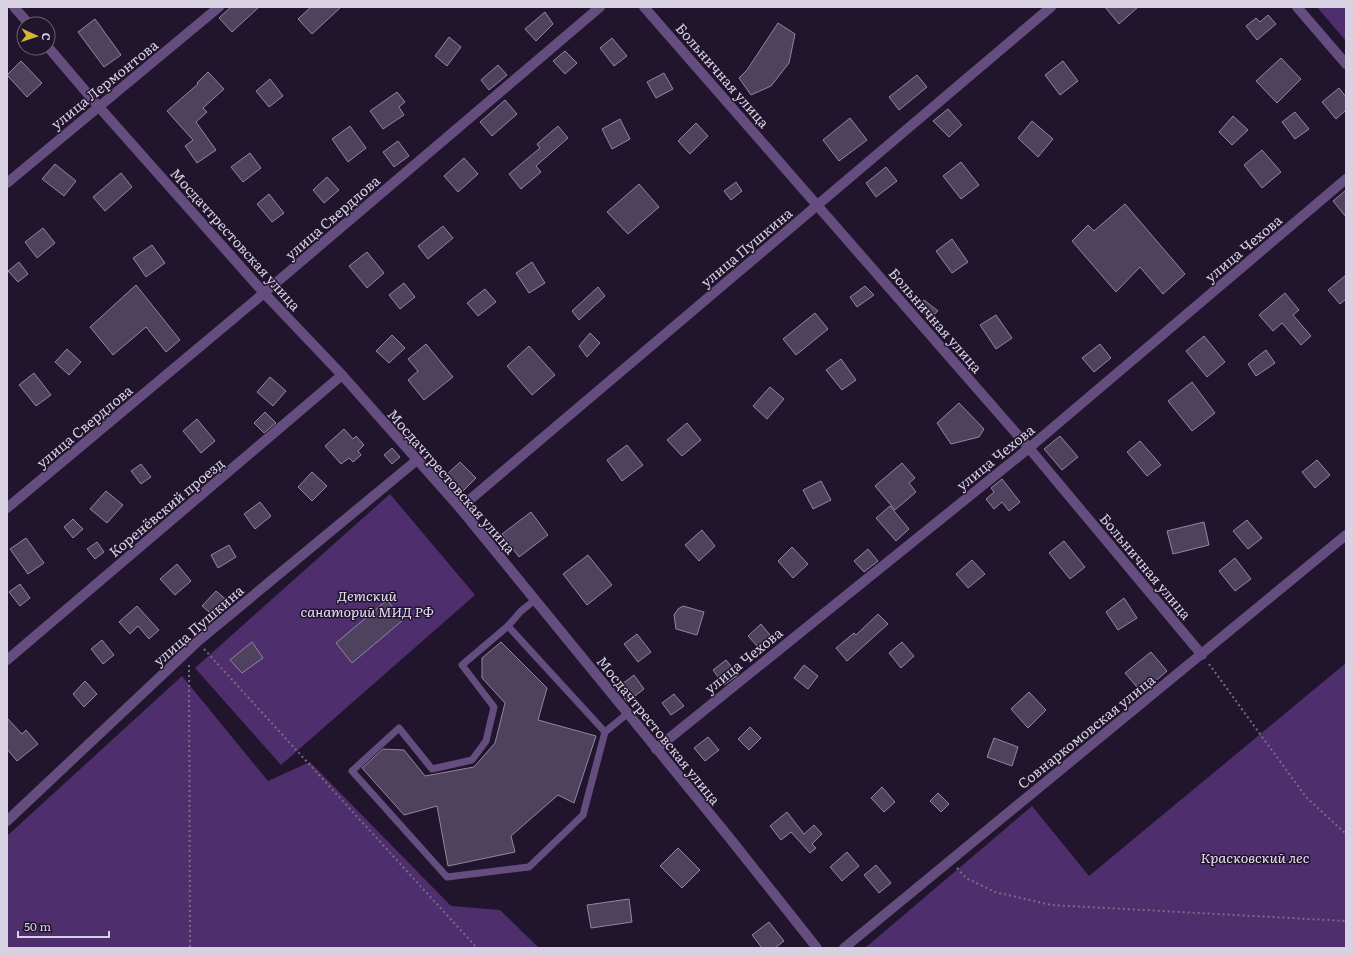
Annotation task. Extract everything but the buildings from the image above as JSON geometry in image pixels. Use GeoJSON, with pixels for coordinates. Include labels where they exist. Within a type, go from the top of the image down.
{"type":"FeatureCollection","features":[{"type":"Feature","properties":{"kind":"street"},"geometry":{"type":"LineString","coordinates":[[14,7],[22,16]]}},
{"type":"Feature","properties":{"kind":"street","name":"улица Лермонтова"},"geometry":{"type":"LineString","coordinates":[[7,183],[219,7]]}},
{"type":"Feature","properties":{"kind":"street","name":"улица Свердлова"},"geometry":{"type":"LineString","coordinates":[[7,508],[264,293],[600,7]]}},
{"type":"Feature","properties":{"kind":"street","name":"Больничная улица"},"geometry":{"type":"LineString","coordinates":[[644,7],[818,204],[1029,448],[1202,655]]}},
{"type":"Feature","properties":{"kind":"street","name":"улица Пушкина"},"geometry":{"type":"LineString","coordinates":[[460,508],[1051,7]]}},
{"type":"Feature","properties":{"kind":"street"},"geometry":{"type":"LineString","coordinates":[[1297,7],[1346,64]]}},
{"type":"Feature","properties":{"kind":"street","name":"Мосдачтрестовская улица"},"geometry":{"type":"LineString","coordinates":[[56,56],[264,293],[342,375],[460,508],[728,836],[817,948]]}},
{"type":"Feature","properties":{"kind":"street","name":"улица Чехова"},"geometry":{"type":"LineString","coordinates":[[656,749],[1029,448],[1346,179]]}},
{"type":"Feature","properties":{"kind":"street","name":"Коренёвский проезд"},"geometry":{"type":"LineString","coordinates":[[7,660],[342,375]]}},
{"type":"Feature","properties":{"kind":"street","name":"улица Пушкина"},"geometry":{"type":"LineString","coordinates":[[7,821],[197,642],[417,460]]}},
{"type":"Feature","properties":{"kind":"street","name":"Совнаркомовская улица"},"geometry":{"type":"LineString","coordinates":[[844,948],[1346,536]]}},
{"type":"Feature","properties":{"kind":"lane"},"geometry":{"type":"LineString","coordinates":[[535,600],[521,611],[508,626],[462,665],[494,706],[486,741],[472,760],[432,768],[399,728],[352,770],[447,877],[529,867],[583,814],[605,732],[627,714]]}},
{"type":"Feature","properties":{"kind":"lane"},"geometry":{"type":"LineString","coordinates":[[508,626],[605,732]]}},
{"type":"Feature","properties":{"kind":"path"},"geometry":{"type":"LineString","coordinates":[[197,642],[477,948]]}},
{"type":"Feature","properties":{"kind":"path"},"geometry":{"type":"LineString","coordinates":[[188,650],[190,948]]}},
{"type":"Feature","properties":{"kind":"path"},"geometry":{"type":"LineString","coordinates":[[1202,655],[1306,797],[1346,834]]}},
{"type":"Feature","properties":{"kind":"path"},"geometry":{"type":"LineString","coordinates":[[951,861],[966,878],[995,892],[1051,905],[1346,921]]}},
{"type":"Feature","properties":{"kind":"green space"},"geometry":{"type":"Polygon","coordinates":[[[1317,7],[1346,7],[1346,41],[1317,7]]]}},
{"type":"Feature","properties":{"kind":"green space","name":"Детский санаторий МИД РФ"},"geometry":{"type":"Polygon","coordinates":[[[390,494],[475,595],[281,765],[195,668],[390,494]]]}},
{"type":"Feature","properties":{"kind":"green space","name":"Красковский лес"},"geometry":{"type":"Polygon","coordinates":[[[1346,663],[1346,948],[865,948],[1032,806],[1089,876],[1346,663]]]}},
{"type":"Feature","properties":{"kind":"green space"},"geometry":{"type":"Polygon","coordinates":[[[182,676],[268,781],[310,762],[451,906],[500,910],[539,948],[7,948],[7,836],[182,676]]]}}]}
